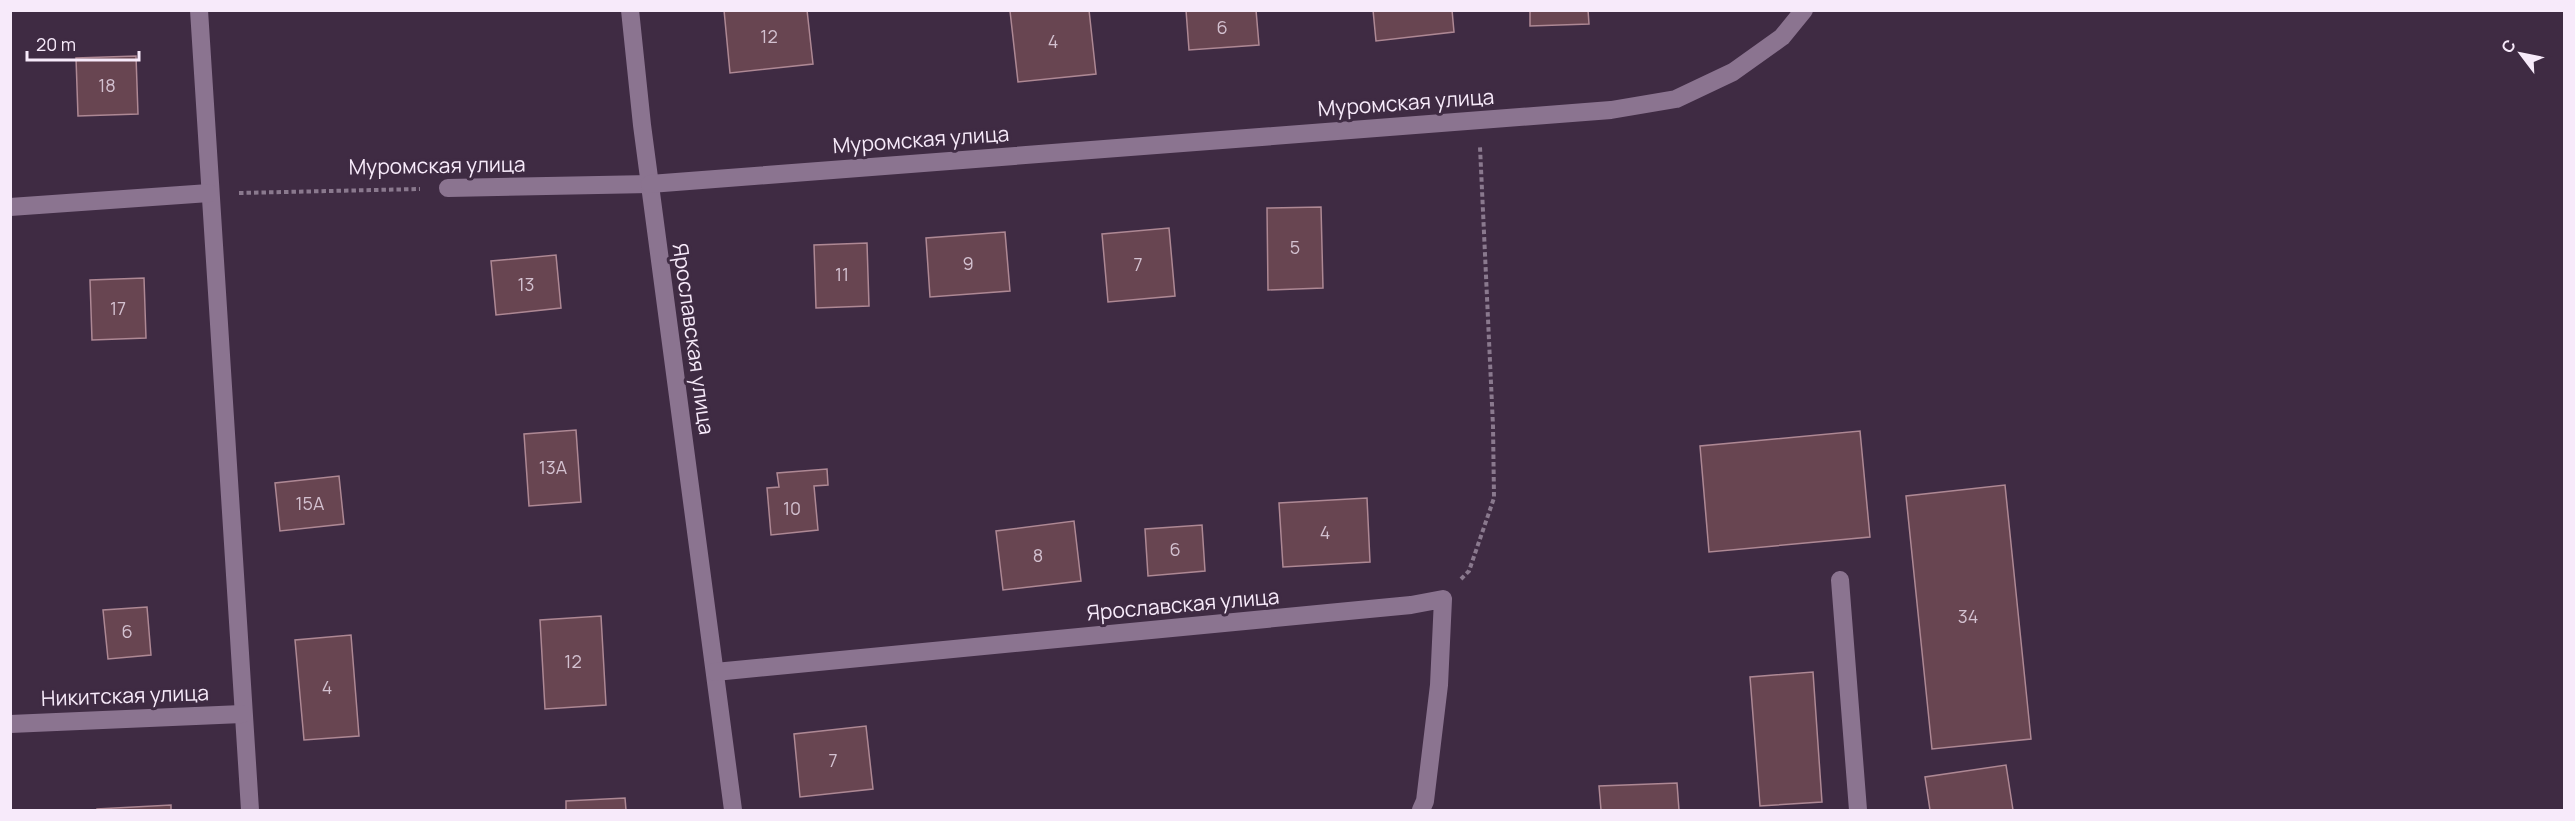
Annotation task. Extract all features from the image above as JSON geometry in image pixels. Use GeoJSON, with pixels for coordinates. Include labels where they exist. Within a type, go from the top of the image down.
{"type":"FeatureCollection","features":[{"type":"Feature","properties":{"kind":"street"},"geometry":{"type":"LineString","coordinates":[[199,10],[242,714],[250,810]]}},
{"type":"Feature","properties":{"kind":"street","name":"Ярославская улица"},"geometry":{"type":"LineString","coordinates":[[630,10],[650,184],[733,810]]}},
{"type":"Feature","properties":{"kind":"street","name":"Муромская улица"},"geometry":{"type":"LineString","coordinates":[[448,188],[650,184],[1611,110],[1676,99],[1733,72],[1782,37],[1804,10]]}},
{"type":"Feature","properties":{"kind":"street"},"geometry":{"type":"LineString","coordinates":[[10,207],[209,193]]}},
{"type":"Feature","properties":{"kind":"street"},"geometry":{"type":"LineString","coordinates":[[1840,580],[1858,810]]}},
{"type":"Feature","properties":{"kind":"street"},"geometry":{"type":"LineString","coordinates":[[1421,810],[1425,801],[1439,685],[1443,599]]}},
{"type":"Feature","properties":{"kind":"street","name":"Ярославская улица"},"geometry":{"type":"LineString","coordinates":[[715,672],[1411,605],[1443,599]]}},
{"type":"Feature","properties":{"kind":"street","name":"Никитская улица"},"geometry":{"type":"LineString","coordinates":[[10,724],[242,714]]}},
{"type":"Feature","properties":{"kind":"path"},"geometry":{"type":"LineString","coordinates":[[1443,599],[1469,571],[1494,498],[1493,426],[1478,120]]}},
{"type":"Feature","properties":{"kind":"path","name":"Муромская улица"},"geometry":{"type":"LineString","coordinates":[[209,193],[448,188]]}},
{"type":"Feature","properties":{"kind":"building"},"geometry":{"type":"Polygon","coordinates":[[[724,10],[807,10],[813,64],[730,73],[724,10]]]}},
{"type":"Feature","properties":{"kind":"building"},"geometry":{"type":"Polygon","coordinates":[[[1089,10],[1096,74],[1018,82],[1010,11],[1089,10]]]}},
{"type":"Feature","properties":{"kind":"building"},"geometry":{"type":"Polygon","coordinates":[[[1186,10],[1256,10],[1259,45],[1189,50],[1186,10]]]}},
{"type":"Feature","properties":{"kind":"building"},"geometry":{"type":"Polygon","coordinates":[[[1373,10],[1452,10],[1454,32],[1376,41],[1373,10]]]}},
{"type":"Feature","properties":{"kind":"building"},"geometry":{"type":"Polygon","coordinates":[[[1530,10],[1588,10],[1589,24],[1530,26],[1530,10]]]}},
{"type":"Feature","properties":{"kind":"building"},"geometry":{"type":"Polygon","coordinates":[[[136,56],[138,114],[78,116],[76,58],[136,56]]]}},
{"type":"Feature","properties":{"kind":"building"},"geometry":{"type":"Polygon","coordinates":[[[1321,207],[1323,288],[1268,290],[1267,208],[1321,207]]]}},
{"type":"Feature","properties":{"kind":"building"},"geometry":{"type":"Polygon","coordinates":[[[1169,228],[1175,296],[1108,302],[1102,234],[1169,228]]]}},
{"type":"Feature","properties":{"kind":"building"},"geometry":{"type":"Polygon","coordinates":[[[1005,232],[1010,291],[930,297],[926,238],[1005,232]]]}},
{"type":"Feature","properties":{"kind":"building"},"geometry":{"type":"Polygon","coordinates":[[[867,243],[869,306],[816,308],[814,245],[867,243]]]}},
{"type":"Feature","properties":{"kind":"building"},"geometry":{"type":"Polygon","coordinates":[[[556,255],[561,308],[496,315],[491,261],[556,255]]]}},
{"type":"Feature","properties":{"kind":"building"},"geometry":{"type":"Polygon","coordinates":[[[144,278],[146,338],[92,340],[90,280],[144,278]]]}},
{"type":"Feature","properties":{"kind":"building"},"geometry":{"type":"Polygon","coordinates":[[[576,430],[581,502],[529,506],[524,434],[576,430]]]}},
{"type":"Feature","properties":{"kind":"building"},"geometry":{"type":"Polygon","coordinates":[[[1860,431],[1870,537],[1709,552],[1700,446],[1860,431]]]}},
{"type":"Feature","properties":{"kind":"building"},"geometry":{"type":"Polygon","coordinates":[[[827,469],[828,485],[814,486],[818,530],[771,535],[767,488],[779,487],[777,473],[827,469]]]}},
{"type":"Feature","properties":{"kind":"building"},"geometry":{"type":"Polygon","coordinates":[[[339,476],[344,524],[280,531],[275,483],[339,476]]]}},
{"type":"Feature","properties":{"kind":"building"},"geometry":{"type":"Polygon","coordinates":[[[2005,485],[2031,739],[1932,749],[1906,496],[2005,485]]]}},
{"type":"Feature","properties":{"kind":"building"},"geometry":{"type":"Polygon","coordinates":[[[1367,498],[1370,562],[1283,567],[1279,503],[1367,498]]]}},
{"type":"Feature","properties":{"kind":"building"},"geometry":{"type":"Polygon","coordinates":[[[1074,521],[1081,581],[1003,590],[996,531],[1074,521]]]}},
{"type":"Feature","properties":{"kind":"building"},"geometry":{"type":"Polygon","coordinates":[[[1202,525],[1205,571],[1148,576],[1145,529],[1202,525]]]}},
{"type":"Feature","properties":{"kind":"building"},"geometry":{"type":"Polygon","coordinates":[[[147,607],[151,655],[108,659],[103,610],[147,607]]]}},
{"type":"Feature","properties":{"kind":"building"},"geometry":{"type":"Polygon","coordinates":[[[601,616],[606,705],[545,709],[540,620],[601,616]]]}},
{"type":"Feature","properties":{"kind":"building"},"geometry":{"type":"Polygon","coordinates":[[[351,635],[359,736],[304,740],[295,640],[351,635]]]}},
{"type":"Feature","properties":{"kind":"building"},"geometry":{"type":"Polygon","coordinates":[[[1813,672],[1822,802],[1760,806],[1750,677],[1813,672]]]}},
{"type":"Feature","properties":{"kind":"building"},"geometry":{"type":"Polygon","coordinates":[[[866,726],[873,789],[800,797],[794,734],[866,726]]]}},
{"type":"Feature","properties":{"kind":"building"},"geometry":{"type":"Polygon","coordinates":[[[2006,765],[2013,810],[1930,810],[1925,777],[2006,765]]]}},
{"type":"Feature","properties":{"kind":"building"},"geometry":{"type":"Polygon","coordinates":[[[1677,783],[1679,810],[1601,810],[1599,786],[1677,783]]]}},
{"type":"Feature","properties":{"kind":"building"},"geometry":{"type":"Polygon","coordinates":[[[625,798],[626,810],[566,810],[566,801],[625,798]]]}},
{"type":"Feature","properties":{"kind":"building"},"geometry":{"type":"Polygon","coordinates":[[[171,805],[171,810],[97,810],[97,809],[171,805]]]}}]}
